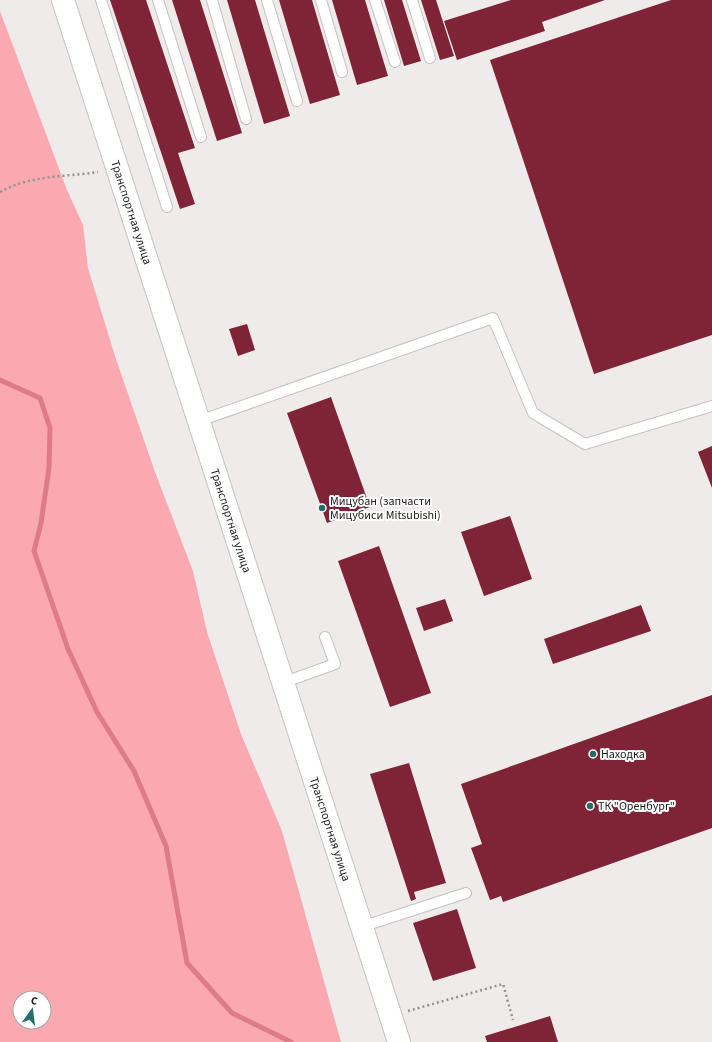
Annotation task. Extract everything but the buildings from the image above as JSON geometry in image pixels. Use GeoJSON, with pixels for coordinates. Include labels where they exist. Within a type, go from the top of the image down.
{"type":"FeatureCollection","features":[{"type":"Feature","properties":{"kind":"street","name":"Транспортная улица"},"geometry":{"type":"LineString","coordinates":[[63,0],[399,1042]]}},
{"type":"Feature","properties":{"kind":"lane"},"geometry":{"type":"LineString","coordinates":[[101,0],[167,207]]}},
{"type":"Feature","properties":{"kind":"lane"},"geometry":{"type":"LineString","coordinates":[[158,0],[201,137]]}},
{"type":"Feature","properties":{"kind":"lane"},"geometry":{"type":"LineString","coordinates":[[212,0],[246,119]]}},
{"type":"Feature","properties":{"kind":"lane"},"geometry":{"type":"LineString","coordinates":[[267,0],[297,101]]}},
{"type":"Feature","properties":{"kind":"lane"},"geometry":{"type":"LineString","coordinates":[[321,0],[342,72]]}},
{"type":"Feature","properties":{"kind":"lane"},"geometry":{"type":"LineString","coordinates":[[375,0],[395,62]]}},
{"type":"Feature","properties":{"kind":"lane"},"geometry":{"type":"LineString","coordinates":[[412,0],[430,58]]}},
{"type":"Feature","properties":{"kind":"lane"},"geometry":{"type":"LineString","coordinates":[[199,421],[493,318],[533,413],[585,444],[712,406]]}},
{"type":"Feature","properties":{"kind":"lane"},"geometry":{"type":"LineString","coordinates":[[282,682],[335,664],[325,637]]}},
{"type":"Feature","properties":{"kind":"lane"},"geometry":{"type":"LineString","coordinates":[[361,927],[466,894]]}},
{"type":"Feature","properties":{"kind":"path"},"geometry":{"type":"LineString","coordinates":[[0,192],[9,187],[43,177],[77,176],[118,169]]}},
{"type":"Feature","properties":{"kind":"path"},"geometry":{"type":"LineString","coordinates":[[390,1016],[503,984],[513,1020]]}},
{"type":"Feature","properties":{"kind":"shaded area"},"geometry":{"type":"Polygon","coordinates":[[[0,11],[67,190],[83,225],[88,268],[115,356],[155,472],[193,571],[207,632],[241,734],[282,831],[341,1042],[0,1042],[0,11]]]}},
{"type":"Feature","properties":{"kind":"waterway"},"geometry":{"type":"LineString","coordinates":[[0,380],[40,398],[50,428],[49,468],[41,523],[34,551],[68,649],[97,712],[134,771],[166,846],[187,963],[232,1013],[291,1042]]}},
{"type":"Feature","properties":{"kind":"place","name":"Мицубан (запчасти Мицубиси Mitsubishi)"},"geometry":{"type":"Point","coordinates":[322,508]}},
{"type":"Feature","properties":{"kind":"place","name":"Находка"},"geometry":{"type":"Point","coordinates":[593,754]}},
{"type":"Feature","properties":{"kind":"place","name":"ТК \"Оренбург\""},"geometry":{"type":"Point","coordinates":[590,806]}}]}
